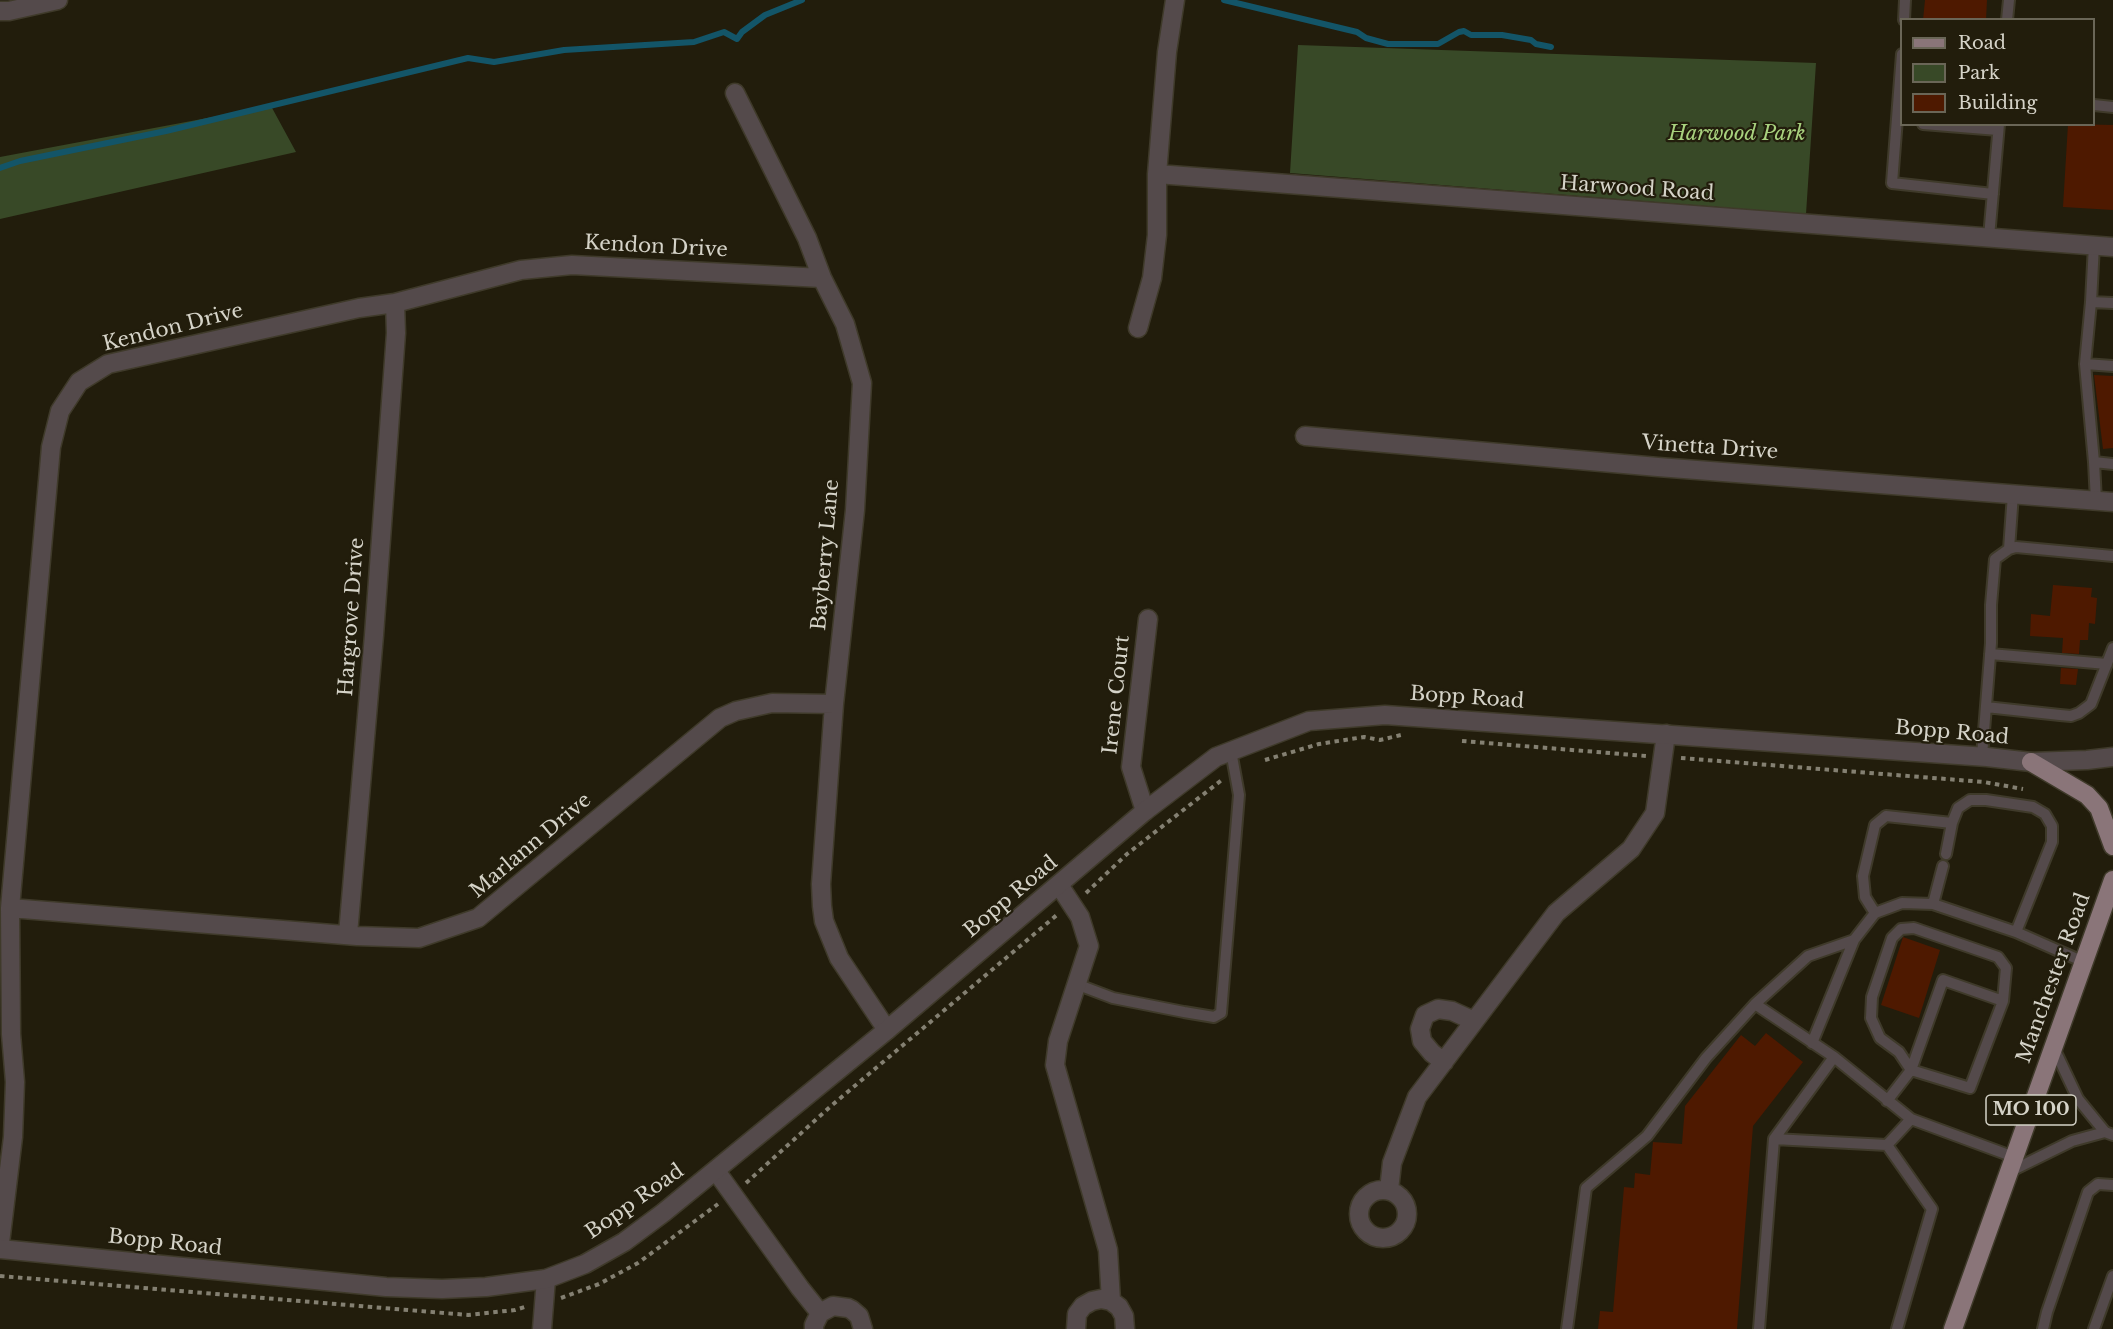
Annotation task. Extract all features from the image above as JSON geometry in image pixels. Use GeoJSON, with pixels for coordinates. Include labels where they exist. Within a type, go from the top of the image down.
{"type":"FeatureCollection","features":[{"type":"Feature","properties":{"kind":"main road"},"geometry":{"type":"LineString","coordinates":[[2031,762],[2087,795],[2099,808],[2113,846]]}},
{"type":"Feature","properties":{"kind":"main road","name":"Manchester Road"},"geometry":{"type":"LineString","coordinates":[[1953,1329],[2113,880]]}},
{"type":"Feature","properties":{"kind":"street"},"geometry":{"type":"LineString","coordinates":[[0,11],[58,0]]}},
{"type":"Feature","properties":{"kind":"street"},"geometry":{"type":"LineString","coordinates":[[1138,328],[1152,278],[1157,235],[1157,174],[1167,52],[1174,4]]}},
{"type":"Feature","properties":{"kind":"street","name":"Bayberry Lane"},"geometry":{"type":"LineString","coordinates":[[735,93],[807,238],[822,278],[845,324],[862,383],[855,510],[834,704],[821,884],[824,921],[839,958],[887,1030]]}},
{"type":"Feature","properties":{"kind":"street","name":"Harwood Road"},"geometry":{"type":"LineString","coordinates":[[1157,174],[2113,247]]}},
{"type":"Feature","properties":{"kind":"street","name":"Kendon Drive"},"geometry":{"type":"LineString","coordinates":[[0,1243],[13,1137],[15,1082],[11,1034],[10,908],[51,447],[60,411],[79,382],[108,364],[359,308],[395,303],[522,270],[572,265],[822,278]]}},
{"type":"Feature","properties":{"kind":"street","name":"Hargrove Drive"},"geometry":{"type":"LineString","coordinates":[[348,934],[374,635],[396,333],[395,303]]}},
{"type":"Feature","properties":{"kind":"street","name":"Vinetta Drive"},"geometry":{"type":"LineString","coordinates":[[1305,436],[2104,501]]}},
{"type":"Feature","properties":{"kind":"street","name":"Irene Court"},"geometry":{"type":"LineString","coordinates":[[1145,811],[1131,767],[1148,619]]}},
{"type":"Feature","properties":{"kind":"street","name":"Marlann Drive"},"geometry":{"type":"LineString","coordinates":[[10,908],[420,938],[478,918],[720,718],[736,711],[772,703],[834,704]]}},
{"type":"Feature","properties":{"kind":"street","name":"Bopp Road"},"geometry":{"type":"LineString","coordinates":[[0,1249],[386,1287],[442,1289],[486,1287],[546,1279],[585,1264],[624,1242],[716,1171],[887,1030],[1145,811],[1216,758],[1309,721],[1385,715],[1982,756],[2031,762],[2113,757]]}},
{"type":"Feature","properties":{"kind":"street"},"geometry":{"type":"LineString","coordinates":[[1389,1190],[1392,1163],[1417,1097],[1556,913],[1631,849],[1655,813],[1666,734]]}},
{"type":"Feature","properties":{"kind":"street"},"geometry":{"type":"LineString","coordinates":[[1059,885],[1080,917],[1089,946],[1058,1041],[1055,1065],[1108,1250],[1111,1301]]}},
{"type":"Feature","properties":{"kind":"street"},"geometry":{"type":"LineString","coordinates":[[1444,1062],[1422,1041],[1420,1029],[1425,1015],[1438,1009],[1452,1011],[1474,1021]]}},
{"type":"Feature","properties":{"kind":"street"},"geometry":{"type":"LineString","coordinates":[[716,1171],[800,1288],[817,1321],[832,1306],[848,1308],[859,1316],[863,1329]]}},
{"type":"Feature","properties":{"kind":"street"},"geometry":{"type":"LineString","coordinates":[[542,1329],[546,1279]]}},
{"type":"Feature","properties":{"kind":"street"},"geometry":{"type":"LineString","coordinates":[[1076,1329],[1077,1314],[1083,1306],[1101,1299],[1111,1301],[1119,1307],[1124,1316],[1125,1329]]}},
{"type":"Feature","properties":{"kind":"lane"},"geometry":{"type":"LineString","coordinates":[[1904,18],[1905,0]]}},
{"type":"Feature","properties":{"kind":"lane"},"geometry":{"type":"LineString","coordinates":[[2007,18],[2009,0]]}},
{"type":"Feature","properties":{"kind":"lane"},"geometry":{"type":"LineString","coordinates":[[1900,100],[1892,183],[1993,194]]}},
{"type":"Feature","properties":{"kind":"lane"},"geometry":{"type":"LineString","coordinates":[[2095,105],[2113,107]]}},
{"type":"Feature","properties":{"kind":"lane"},"geometry":{"type":"LineString","coordinates":[[1973,126],[1998,127],[1989,237]]}},
{"type":"Feature","properties":{"kind":"lane"},"geometry":{"type":"LineString","coordinates":[[2094,245],[2085,364],[2094,462],[2104,501]]}},
{"type":"Feature","properties":{"kind":"lane"},"geometry":{"type":"LineString","coordinates":[[2091,302],[2113,303]]}},
{"type":"Feature","properties":{"kind":"lane"},"geometry":{"type":"LineString","coordinates":[[2085,364],[2113,366]]}},
{"type":"Feature","properties":{"kind":"lane"},"geometry":{"type":"LineString","coordinates":[[2094,462],[2113,464]]}},
{"type":"Feature","properties":{"kind":"lane"},"geometry":{"type":"LineString","coordinates":[[2009,549],[2013,494]]}},
{"type":"Feature","properties":{"kind":"lane"},"geometry":{"type":"LineString","coordinates":[[1982,756],[1995,559],[2009,549],[2027,548],[2113,556]]}},
{"type":"Feature","properties":{"kind":"lane"},"geometry":{"type":"LineString","coordinates":[[1986,707],[2071,716],[2079,713],[2091,704],[2113,648]]}},
{"type":"Feature","properties":{"kind":"lane"},"geometry":{"type":"LineString","coordinates":[[1990,654],[2107,664]]}},
{"type":"Feature","properties":{"kind":"lane"},"geometry":{"type":"LineString","coordinates":[[1076,984],[1113,998],[1214,1017],[1221,1013],[1239,795],[1231,751]]}},
{"type":"Feature","properties":{"kind":"lane"},"geometry":{"type":"LineString","coordinates":[[1934,904],[1952,823],[1958,808],[1970,800],[2033,807],[2044,814],[2052,826],[2052,842],[2016,932]]}},
{"type":"Feature","properties":{"kind":"lane"},"geometry":{"type":"LineString","coordinates":[[1875,913],[1865,897],[1863,876],[1875,825],[1886,816],[1952,823]]}},
{"type":"Feature","properties":{"kind":"lane"},"geometry":{"type":"LineString","coordinates":[[1812,1043],[1854,940],[1875,913],[1902,903],[1934,904],[2016,932],[2084,962]]}},
{"type":"Feature","properties":{"kind":"lane"},"geometry":{"type":"LineString","coordinates":[[1914,928],[1998,957],[2006,968],[2003,1001],[1970,1089],[1911,1070],[1899,1052],[1880,1038],[1870,1018],[1872,997],[1892,938],[1901,929],[1914,928]]}},
{"type":"Feature","properties":{"kind":"lane"},"geometry":{"type":"LineString","coordinates":[[1567,1329],[1586,1188],[1647,1136],[1706,1058],[1755,1004],[1808,956],[1854,940]]}},
{"type":"Feature","properties":{"kind":"lane"},"geometry":{"type":"LineString","coordinates":[[1887,1101],[1911,1070],[1943,980],[2003,1001]]}},
{"type":"Feature","properties":{"kind":"lane"},"geometry":{"type":"LineString","coordinates":[[1755,1004],[1834,1057],[1911,1119],[2011,1165],[2072,1141],[2109,1133]]}},
{"type":"Feature","properties":{"kind":"lane"},"geometry":{"type":"LineString","coordinates":[[2053,1046],[2078,1099],[2109,1133]]}},
{"type":"Feature","properties":{"kind":"lane"},"geometry":{"type":"LineString","coordinates":[[1759,1329],[1774,1139],[1834,1057]]}},
{"type":"Feature","properties":{"kind":"lane"},"geometry":{"type":"LineString","coordinates":[[1887,1145],[1911,1119]]}},
{"type":"Feature","properties":{"kind":"lane"},"geometry":{"type":"LineString","coordinates":[[1774,1139],[1887,1145]]}},
{"type":"Feature","properties":{"kind":"lane"},"geometry":{"type":"LineString","coordinates":[[1887,1145],[1932,1209],[1897,1329]]}},
{"type":"Feature","properties":{"kind":"lane"},"geometry":{"type":"LineString","coordinates":[[2043,1329],[2088,1192],[2098,1184],[2113,1185]]}},
{"type":"Feature","properties":{"kind":"lane"},"geometry":{"type":"LineString","coordinates":[[2094,1329],[2113,1276]]}},
{"type":"Feature","properties":{"kind":"path"},"geometry":{"type":"LineString","coordinates":[[1262,760],[1319,744],[1364,737],[1380,740],[1402,735]]}},
{"type":"Feature","properties":{"kind":"path"},"geometry":{"type":"LineString","coordinates":[[1458,740],[1984,782],[2027,790]]}},
{"type":"Feature","properties":{"kind":"path"},"geometry":{"type":"LineString","coordinates":[[0,1276],[468,1315],[515,1310],[598,1284],[638,1263],[732,1194],[839,1099],[1127,854],[1235,772]]}},
{"type":"Feature","properties":{"kind":"green space","name":"Harwood Park"},"geometry":{"type":"Polygon","coordinates":[[[1298,45],[1816,63],[1806,214],[1290,173],[1298,45]]]}},
{"type":"Feature","properties":{"kind":"green space"},"geometry":{"type":"Polygon","coordinates":[[[271,106],[296,152],[0,219],[0,157],[271,106]]]}},
{"type":"Feature","properties":{"kind":"building"},"geometry":{"type":"Polygon","coordinates":[[[1925,0],[1987,0],[1986,18],[1923,18],[1925,0]]]}},
{"type":"Feature","properties":{"kind":"building"},"geometry":{"type":"Polygon","coordinates":[[[2113,125],[2113,210],[2063,207],[2068,126],[2113,125]]]}},
{"type":"Feature","properties":{"kind":"building"},"geometry":{"type":"Polygon","coordinates":[[[2094,375],[2113,376],[2113,448],[2103,449],[2094,375]]]}},
{"type":"Feature","properties":{"kind":"building"},"geometry":{"type":"Polygon","coordinates":[[[2053,585],[2092,588],[2091,597],[2097,598],[2095,624],[2089,623],[2088,640],[2080,640],[2079,654],[2062,653],[2063,638],[2030,636],[2031,614],[2050,616],[2053,585]]]}},
{"type":"Feature","properties":{"kind":"building"},"geometry":{"type":"Polygon","coordinates":[[[2061,668],[2078,669],[2076,685],[2060,684],[2061,668]]]}},
{"type":"Feature","properties":{"kind":"building"},"geometry":{"type":"Polygon","coordinates":[[[1903,937],[1940,950],[1919,1018],[1881,1005],[1903,937]]]}},
{"type":"Feature","properties":{"kind":"building"},"geometry":{"type":"Polygon","coordinates":[[[1766,1033],[1803,1062],[1753,1126],[1737,1329],[1598,1329],[1600,1311],[1613,1312],[1624,1187],[1634,1188],[1635,1173],[1650,1175],[1653,1142],[1682,1144],[1685,1106],[1741,1035],[1755,1046],[1766,1033]]]}},
{"type":"Feature","properties":{"kind":"waterway"},"geometry":{"type":"LineString","coordinates":[[0,168],[20,161],[166,131],[468,58],[494,62],[564,50],[694,42],[724,32],[737,39],[742,32],[765,15],[802,0]]}},
{"type":"Feature","properties":{"kind":"waterway"},"geometry":{"type":"LineString","coordinates":[[1224,0],[1357,32],[1366,38],[1388,44],[1438,44],[1464,31],[1471,35],[1502,35],[1531,40],[1536,44],[1551,47]]}}]}
